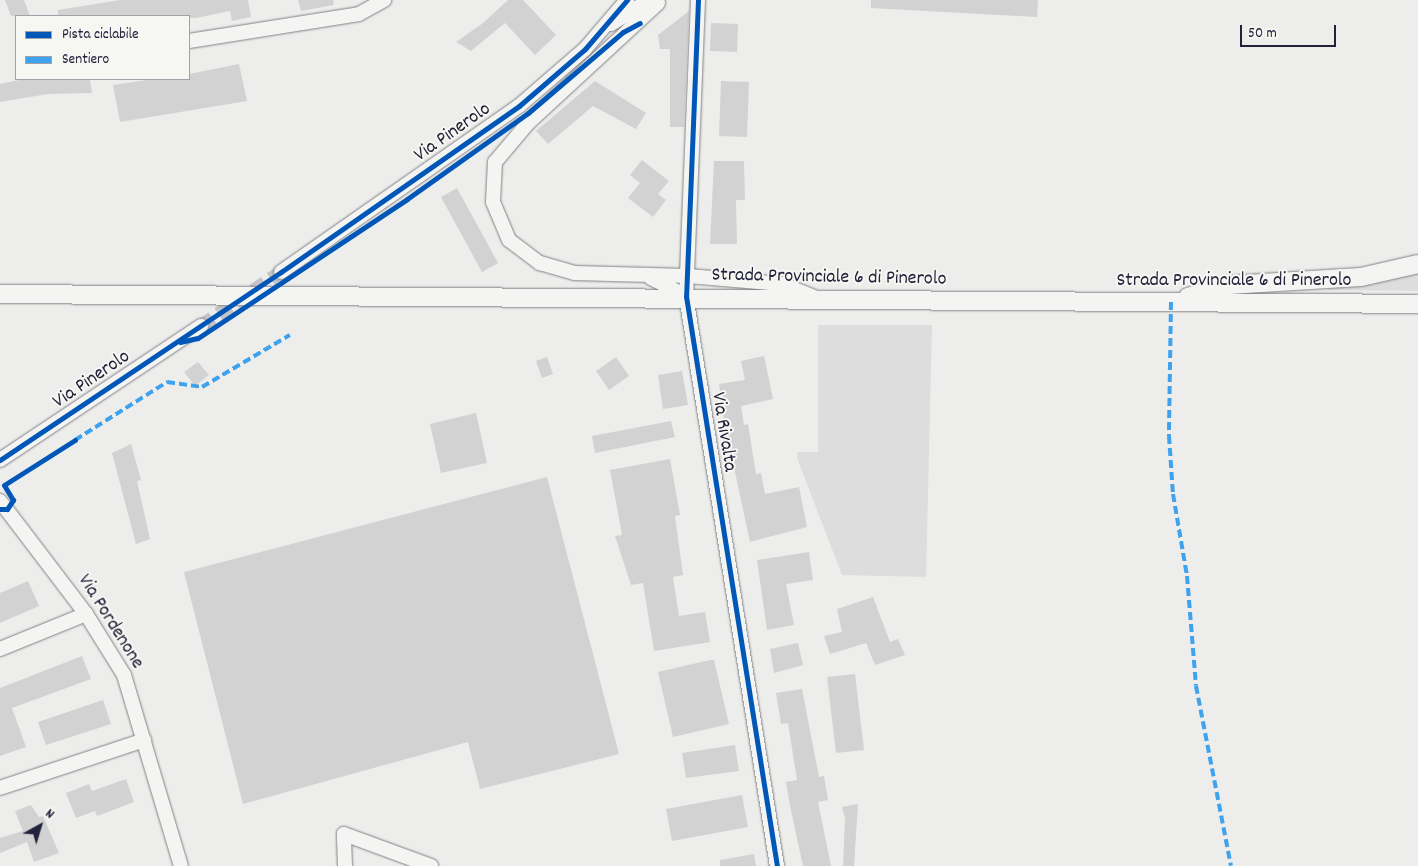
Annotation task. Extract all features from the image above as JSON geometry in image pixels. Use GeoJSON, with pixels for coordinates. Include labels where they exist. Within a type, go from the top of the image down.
{"type":"FeatureCollection","features":[{"type":"Feature","properties":{"kind":"main road"},"geometry":{"type":"LineString","coordinates":[[1171,302],[1229,285],[1361,277],[1418,264]]}},
{"type":"Feature","properties":{"kind":"main road","name":"Strada Provinciale 6 di Pinerolo"},"geometry":{"type":"LineString","coordinates":[[0,294],[457,298],[686,296],[820,299],[1418,304]]}},
{"type":"Feature","properties":{"kind":"street"},"geometry":{"type":"LineString","coordinates":[[190,41],[359,14],[384,0]]}},
{"type":"Feature","properties":{"kind":"street","name":"Via Pinerolo"},"geometry":{"type":"LineString","coordinates":[[281,272],[519,106],[554,78],[608,26],[627,0]]}},
{"type":"Feature","properties":{"kind":"street","name":"Via Rivalta"},"geometry":{"type":"LineString","coordinates":[[698,0],[686,296],[777,866]]}},
{"type":"Feature","properties":{"kind":"street"},"geometry":{"type":"LineString","coordinates":[[656,1],[507,144],[495,162],[493,202],[509,240],[540,263],[574,273],[650,277],[688,276],[782,284],[820,299]]}},
{"type":"Feature","properties":{"kind":"street","name":"Via Pinerolo"},"geometry":{"type":"LineString","coordinates":[[608,26],[656,1]]}},
{"type":"Feature","properties":{"kind":"street"},"geometry":{"type":"LineString","coordinates":[[650,277],[686,296]]}},
{"type":"Feature","properties":{"kind":"street","name":"Via Pinerolo"},"geometry":{"type":"LineString","coordinates":[[0,460],[201,326]]}},
{"type":"Feature","properties":{"kind":"street","name":"Via Pordenone"},"geometry":{"type":"LineString","coordinates":[[0,501],[86,614],[124,676],[181,866]]}},
{"type":"Feature","properties":{"kind":"street"},"geometry":{"type":"LineString","coordinates":[[0,649],[86,614]]}},
{"type":"Feature","properties":{"kind":"street"},"geometry":{"type":"LineString","coordinates":[[0,788],[144,740]]}},
{"type":"Feature","properties":{"kind":"street"},"geometry":{"type":"LineString","coordinates":[[345,866],[344,834],[431,866]]}},
{"type":"Feature","properties":{"kind":"shaded area"},"geometry":{"type":"Polygon","coordinates":[[[1418,273],[1418,291],[1329,290],[1328,287],[1362,285],[1418,273]]]}},
{"type":"Feature","properties":{"kind":"shaded area"},"geometry":{"type":"Polygon","coordinates":[[[818,325],[932,325],[926,577],[842,575],[797,458],[797,452],[818,452],[818,325]]]}},
{"type":"Feature","properties":{"kind":"building"},"geometry":{"type":"Polygon","coordinates":[[[5,0],[24,0],[30,15],[11,16],[5,0]]]}},
{"type":"Feature","properties":{"kind":"building"},"geometry":{"type":"Polygon","coordinates":[[[120,0],[248,0],[251,17],[232,21],[230,11],[196,18],[190,18],[190,15],[58,15],[58,10],[120,0]]]}},
{"type":"Feature","properties":{"kind":"building"},"geometry":{"type":"Polygon","coordinates":[[[298,0],[333,0],[334,5],[301,11],[298,0]]]}},
{"type":"Feature","properties":{"kind":"building"},"geometry":{"type":"Polygon","coordinates":[[[508,0],[523,0],[556,35],[535,55],[505,23],[471,51],[456,42],[483,23],[508,0]]]}},
{"type":"Feature","properties":{"kind":"building"},"geometry":{"type":"Polygon","coordinates":[[[871,0],[1038,0],[1037,17],[871,8],[871,0]]]}},
{"type":"Feature","properties":{"kind":"building"},"geometry":{"type":"Polygon","coordinates":[[[689,11],[684,127],[670,127],[670,49],[660,49],[658,35],[689,11]]]}},
{"type":"Feature","properties":{"kind":"building"},"geometry":{"type":"Polygon","coordinates":[[[711,23],[738,24],[737,52],[710,51],[711,23]]]}},
{"type":"Feature","properties":{"kind":"building"},"geometry":{"type":"Polygon","coordinates":[[[239,64],[247,101],[120,122],[113,85],[147,80],[190,80],[190,74],[239,64]]]}},
{"type":"Feature","properties":{"kind":"building"},"geometry":{"type":"Polygon","coordinates":[[[19,80],[90,80],[92,93],[48,94],[0,102],[0,84],[19,80]]]}},
{"type":"Feature","properties":{"kind":"building"},"geometry":{"type":"Polygon","coordinates":[[[595,81],[646,113],[636,129],[593,106],[548,144],[536,131],[595,81]]]}},
{"type":"Feature","properties":{"kind":"building"},"geometry":{"type":"Polygon","coordinates":[[[721,81],[749,82],[747,137],[719,136],[721,81]]]}},
{"type":"Feature","properties":{"kind":"building"},"geometry":{"type":"Polygon","coordinates":[[[642,160],[669,181],[658,194],[666,200],[653,217],[628,198],[640,183],[630,175],[642,160]]]}},
{"type":"Feature","properties":{"kind":"building"},"geometry":{"type":"Polygon","coordinates":[[[714,161],[744,161],[745,200],[736,200],[737,244],[710,244],[714,161]]]}},
{"type":"Feature","properties":{"kind":"building"},"geometry":{"type":"Polygon","coordinates":[[[457,188],[498,263],[482,272],[441,197],[457,188]]]}},
{"type":"Feature","properties":{"kind":"building"},"geometry":{"type":"Polygon","coordinates":[[[764,356],[773,399],[741,406],[744,425],[748,424],[756,474],[761,473],[765,494],[799,487],[807,527],[750,542],[732,458],[729,459],[719,384],[745,380],[741,361],[764,356]]]}},
{"type":"Feature","properties":{"kind":"building"},"geometry":{"type":"Polygon","coordinates":[[[547,357],[553,374],[542,378],[536,361],[547,357]]]}},
{"type":"Feature","properties":{"kind":"building"},"geometry":{"type":"Polygon","coordinates":[[[616,357],[629,376],[609,390],[596,371],[616,357]]]}},
{"type":"Feature","properties":{"kind":"building"},"geometry":{"type":"Polygon","coordinates":[[[198,362],[209,375],[195,386],[184,372],[198,362]]]}},
{"type":"Feature","properties":{"kind":"building"},"geometry":{"type":"Polygon","coordinates":[[[682,371],[688,405],[663,409],[658,375],[682,371]]]}},
{"type":"Feature","properties":{"kind":"building"},"geometry":{"type":"Polygon","coordinates":[[[476,413],[487,463],[441,473],[430,424],[476,413]]]}},
{"type":"Feature","properties":{"kind":"building"},"geometry":{"type":"Polygon","coordinates":[[[671,421],[675,437],[595,453],[592,436],[671,421]]]}},
{"type":"Feature","properties":{"kind":"building"},"geometry":{"type":"Polygon","coordinates":[[[131,444],[141,480],[137,481],[150,539],[136,544],[112,453],[131,444]]]}},
{"type":"Feature","properties":{"kind":"building"},"geometry":{"type":"Polygon","coordinates":[[[670,459],[680,515],[675,516],[683,575],[673,577],[679,616],[705,612],[710,642],[654,651],[643,583],[631,585],[615,536],[622,535],[610,470],[670,459]]]}},
{"type":"Feature","properties":{"kind":"building"},"geometry":{"type":"Polygon","coordinates":[[[547,477],[619,754],[480,789],[468,742],[243,804],[184,572],[547,477]]]}},
{"type":"Feature","properties":{"kind":"building"},"geometry":{"type":"Polygon","coordinates":[[[809,552],[813,580],[786,584],[794,625],[767,630],[757,560],[809,552]]]}},
{"type":"Feature","properties":{"kind":"building"},"geometry":{"type":"Polygon","coordinates":[[[28,581],[39,606],[0,623],[0,593],[28,581]]]}},
{"type":"Feature","properties":{"kind":"building"},"geometry":{"type":"Polygon","coordinates":[[[873,597],[890,642],[898,639],[905,655],[875,665],[866,643],[830,654],[824,636],[842,632],[837,609],[873,597]]]}},
{"type":"Feature","properties":{"kind":"building"},"geometry":{"type":"Polygon","coordinates":[[[798,643],[803,665],[774,673],[770,649],[798,643]]]}},
{"type":"Feature","properties":{"kind":"building"},"geometry":{"type":"Polygon","coordinates":[[[82,656],[91,679],[12,708],[26,747],[0,756],[0,688],[82,656]]]}},
{"type":"Feature","properties":{"kind":"building"},"geometry":{"type":"Polygon","coordinates":[[[714,660],[729,724],[673,737],[658,672],[714,660]]]}},
{"type":"Feature","properties":{"kind":"building"},"geometry":{"type":"Polygon","coordinates":[[[855,674],[864,750],[836,753],[827,677],[855,674]]]}},
{"type":"Feature","properties":{"kind":"building"},"geometry":{"type":"Polygon","coordinates":[[[802,689],[819,777],[824,776],[828,800],[818,802],[831,866],[803,866],[786,782],[797,780],[788,723],[781,724],[776,693],[802,689]]]}},
{"type":"Feature","properties":{"kind":"building"},"geometry":{"type":"Polygon","coordinates":[[[103,700],[111,724],[46,745],[38,722],[103,700]]]}},
{"type":"Feature","properties":{"kind":"building"},"geometry":{"type":"Polygon","coordinates":[[[735,745],[739,771],[686,778],[682,753],[735,745]]]}},
{"type":"Feature","properties":{"kind":"building"},"geometry":{"type":"Polygon","coordinates":[[[126,779],[134,802],[97,816],[95,811],[76,818],[66,793],[89,784],[92,791],[126,779]]]}},
{"type":"Feature","properties":{"kind":"building"},"geometry":{"type":"Polygon","coordinates":[[[742,795],[748,827],[672,841],[666,809],[742,795]]]}},
{"type":"Feature","properties":{"kind":"building"},"geometry":{"type":"Polygon","coordinates":[[[858,804],[854,866],[843,866],[845,818],[842,807],[858,804]]]}},
{"type":"Feature","properties":{"kind":"building"},"geometry":{"type":"Polygon","coordinates":[[[31,805],[39,817],[43,816],[59,853],[34,862],[27,842],[0,853],[0,838],[23,831],[15,811],[31,805]]]}},
{"type":"Feature","properties":{"kind":"building"},"geometry":{"type":"Polygon","coordinates":[[[754,854],[756,866],[720,866],[720,860],[754,854]]]}},
{"type":"Feature","properties":{"kind":"tunnel"},"geometry":{"type":"LineString","coordinates":[[201,326],[281,272]]}},
{"type":"Feature","properties":{"kind":"marked path"},"geometry":{"type":"LineString","coordinates":[[1171,302],[1169,436],[1173,494],[1187,576],[1196,686],[1231,866]]}},
{"type":"Feature","properties":{"kind":"marked path"},"geometry":{"type":"LineString","coordinates":[[75,440],[167,382],[202,387],[290,335]]}},
{"type":"Feature","properties":{"kind":"cycle path"},"geometry":{"type":"LineString","coordinates":[[0,460],[281,272],[519,106],[585,49],[627,0]]}},
{"type":"Feature","properties":{"kind":"cycle path"},"geometry":{"type":"LineString","coordinates":[[698,0],[686,296],[777,866]]}},
{"type":"Feature","properties":{"kind":"cycle path"},"geometry":{"type":"LineString","coordinates":[[180,342],[198,338],[407,199],[528,113],[623,32],[640,23]]}},
{"type":"Feature","properties":{"kind":"cycle path"},"geometry":{"type":"LineString","coordinates":[[0,509],[7,509],[13,500],[4,485],[75,440]]}}]}
